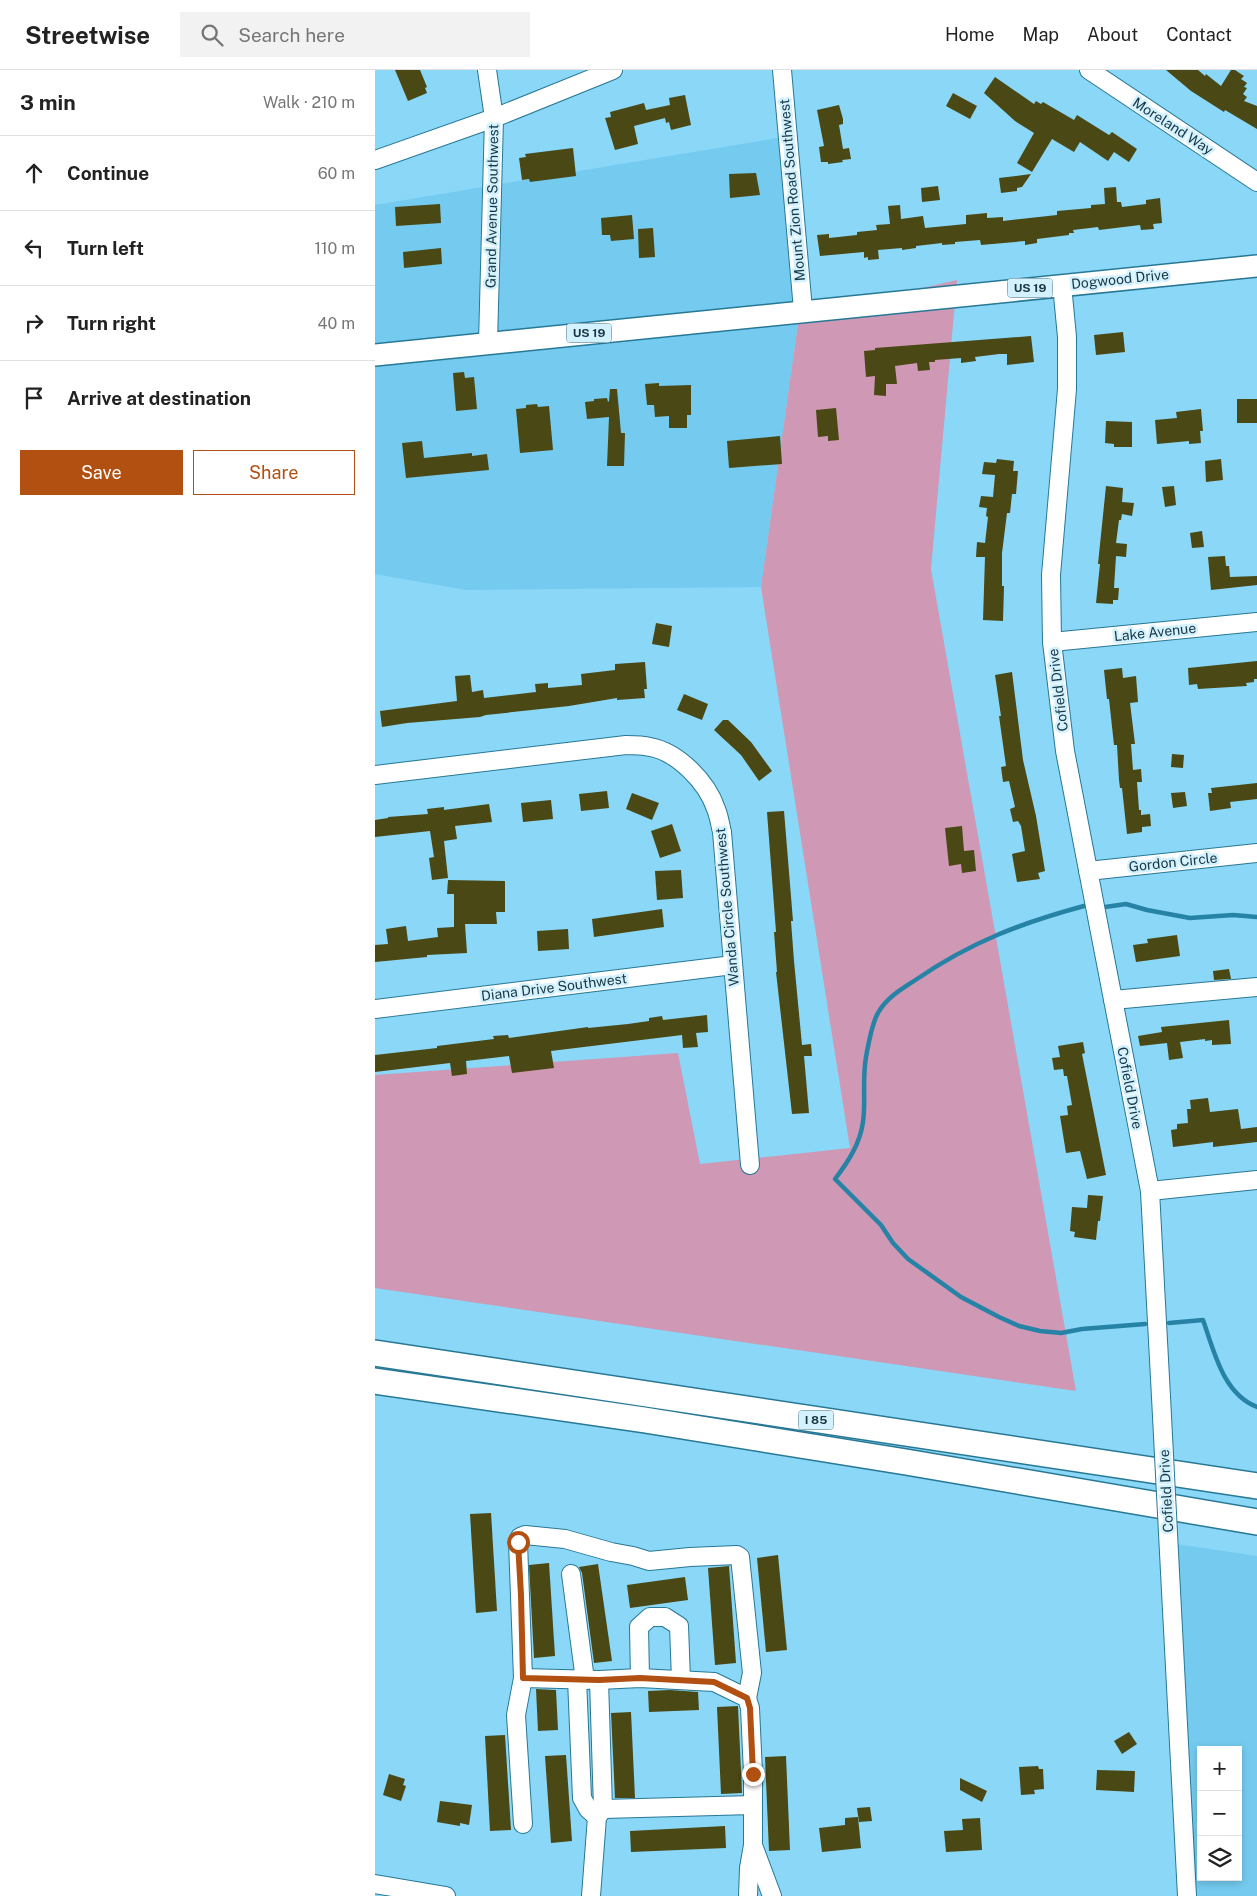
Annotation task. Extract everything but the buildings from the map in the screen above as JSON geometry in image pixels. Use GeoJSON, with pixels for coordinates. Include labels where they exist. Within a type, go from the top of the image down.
{"type":"FeatureCollection","features":[{"type":"Feature","properties":{"kind":"highway","name":"I 85"},"geometry":{"type":"LineString","coordinates":[[375,1353],[1257,1486]]}},
{"type":"Feature","properties":{"kind":"highway","name":"I 85"},"geometry":{"type":"LineString","coordinates":[[375,1381],[645,1420],[1257,1522]]}},
{"type":"Feature","properties":{"kind":"main road","name":"Dogwood Drive"},"geometry":{"type":"LineString","coordinates":[[803,310],[1257,266]]}},
{"type":"Feature","properties":{"kind":"main road","name":"US 19"},"geometry":{"type":"LineString","coordinates":[[375,355],[803,310]]}},
{"type":"Feature","properties":{"kind":"street","name":"Grand Avenue Southwest"},"geometry":{"type":"LineString","coordinates":[[487,70],[494,118],[488,343]]}},
{"type":"Feature","properties":{"kind":"street"},"geometry":{"type":"LineString","coordinates":[[375,160],[494,118],[613,70]]}},
{"type":"Feature","properties":{"kind":"street","name":"Mount Zion Road Southwest"},"geometry":{"type":"LineString","coordinates":[[782,70],[803,310]]}},
{"type":"Feature","properties":{"kind":"street","name":"Moreland Way"},"geometry":{"type":"LineString","coordinates":[[1089,70],[1257,182]]}},
{"type":"Feature","properties":{"kind":"street","name":"Cofield Drive"},"geometry":{"type":"LineString","coordinates":[[1062,285],[1067,337],[1067,389],[1051,575],[1052,642],[1065,751],[1150,1191],[1187,1896]]}},
{"type":"Feature","properties":{"kind":"street","name":"Lake Avenue"},"geometry":{"type":"LineString","coordinates":[[1052,642],[1257,622]]}},
{"type":"Feature","properties":{"kind":"street","name":"Wanda Circle Southwest"},"geometry":{"type":"LineString","coordinates":[[375,775],[627,745],[651,747],[673,757],[693,773],[707,789],[716,808],[721,832],[749,1165]]}},
{"type":"Feature","properties":{"kind":"street","name":"Gordon Circle"},"geometry":{"type":"LineString","coordinates":[[1088,871],[1257,854]]}},
{"type":"Feature","properties":{"kind":"street","name":"Diana Drive Southwest"},"geometry":{"type":"LineString","coordinates":[[375,1008],[733,965]]}},
{"type":"Feature","properties":{"kind":"street"},"geometry":{"type":"LineString","coordinates":[[1113,1000],[1257,987]]}},
{"type":"Feature","properties":{"kind":"street"},"geometry":{"type":"LineString","coordinates":[[1150,1191],[1257,1180]]}},
{"type":"Feature","properties":{"kind":"street"},"geometry":{"type":"LineString","coordinates":[[523,1824],[516,1715],[523,1678],[518,1542],[520,1537],[525,1535],[565,1539],[649,1561],[690,1557],[739,1556],[752,1673],[747,1698],[750,1708],[753,1805],[753,1845],[749,1868],[748,1896]]}},
{"type":"Feature","properties":{"kind":"street"},"geometry":{"type":"LineString","coordinates":[[571,1574],[587,1680],[582,1798],[588,1809],[600,1813],[753,1805]]}},
{"type":"Feature","properties":{"kind":"street"},"geometry":{"type":"LineString","coordinates":[[640,1678],[639,1627],[650,1617],[665,1617],[679,1626],[681,1680]]}},
{"type":"Feature","properties":{"kind":"street"},"geometry":{"type":"LineString","coordinates":[[523,1678],[587,1680],[640,1678],[714,1682],[747,1698]]}},
{"type":"Feature","properties":{"kind":"street"},"geometry":{"type":"LineString","coordinates":[[591,1896],[600,1813]]}},
{"type":"Feature","properties":{"kind":"street"},"geometry":{"type":"LineString","coordinates":[[753,1845],[772,1896]]}},
{"type":"Feature","properties":{"kind":"street"},"geometry":{"type":"LineString","coordinates":[[375,1884],[446,1896]]}},
{"type":"Feature","properties":{"kind":"shaded area"},"geometry":{"type":"Polygon","coordinates":[[[789,136],[799,317],[761,587],[466,590],[375,574],[375,205],[789,136]]]}},
{"type":"Feature","properties":{"kind":"shaded area"},"geometry":{"type":"Polygon","coordinates":[[[957,280],[931,569],[1076,1391],[375,1288],[375,1075],[678,1053],[700,1164],[850,1148],[761,587],[799,317],[957,280]]]}},
{"type":"Feature","properties":{"kind":"shaded area"},"geometry":{"type":"Polygon","coordinates":[[[1169,1543],[1257,1556],[1257,1896],[1191,1896],[1169,1543]]]}},
{"type":"Feature","properties":{"kind":"waterway"},"geometry":{"type":"LineString","coordinates":[[1105,907],[1126,904],[1190,918],[1233,915],[1257,917]]}},
{"type":"Feature","properties":{"kind":"waterway"},"geometry":{"type":"LineString","coordinates":[[1084,906],[1039,919],[977,944],[937,966],[900,990],[886,1002],[876,1017],[868,1047],[865,1065],[864,1114],[859,1138],[853,1152],[835,1179],[881,1225],[893,1243],[908,1259],[961,1297],[999,1317],[1019,1326],[1061,1333],[1082,1329],[1145,1324]]}},
{"type":"Feature","properties":{"kind":"waterway"},"geometry":{"type":"LineString","coordinates":[[1169,1323],[1203,1320],[1216,1358],[1228,1382],[1245,1401],[1257,1407]]}},
{"type":"Feature","properties":{"kind":"route"},"geometry":{"type":"LineString","coordinates":[[518,1542],[523,1678],[599,1680],[640,1678],[714,1682],[747,1698],[750,1708],[753,1774]]}}]}
